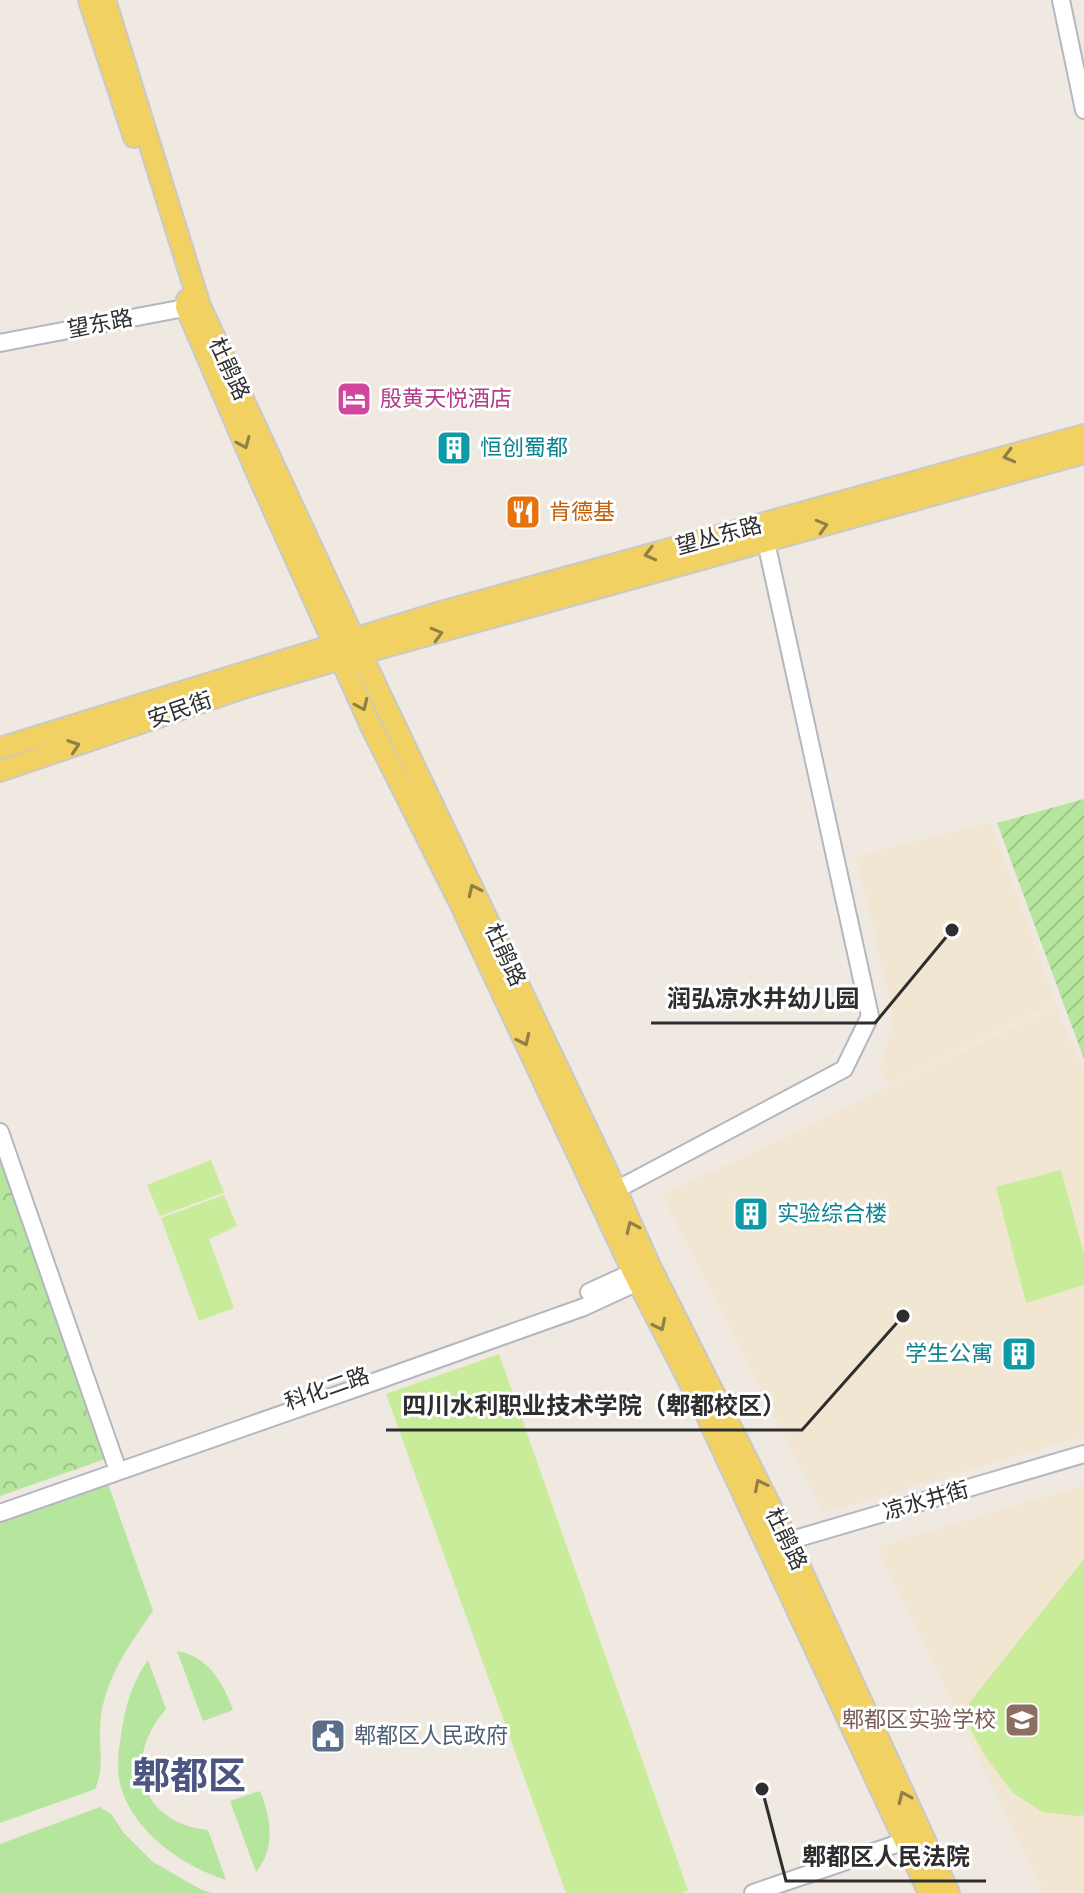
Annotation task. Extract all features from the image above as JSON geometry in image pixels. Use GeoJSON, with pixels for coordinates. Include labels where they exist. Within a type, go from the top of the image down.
{"type":"FeatureCollection","features":[{"type":"Feature","properties":{"kind":"main road","name":"杜鹃路"},"geometry":{"type":"LineString","coordinates":[[89,0],[187,301],[193,306]]}},
{"type":"Feature","properties":{"kind":"main road","name":"杜鹃路"},"geometry":{"type":"LineString","coordinates":[[105,0],[193,306],[348,649],[616,1190],[640,1273]]}},
{"type":"Feature","properties":{"kind":"main road","name":"望丛东路"},"geometry":{"type":"LineString","coordinates":[[348,649],[441,612],[1084,435]]}},
{"type":"Feature","properties":{"kind":"main road","name":"望丛东路"},"geometry":{"type":"LineString","coordinates":[[348,649],[766,542],[1084,453]]}},
{"type":"Feature","properties":{"kind":"main road","name":"杜鹃路"},"geometry":{"type":"LineString","coordinates":[[348,649],[371,726],[640,1273],[779,1544],[913,1838],[929,1893]]}},
{"type":"Feature","properties":{"kind":"main road","name":"安民街"},"geometry":{"type":"LineString","coordinates":[[0,748],[348,649]]}},
{"type":"Feature","properties":{"kind":"main road","name":"安民街"},"geometry":{"type":"LineString","coordinates":[[0,771],[348,649]]}},
{"type":"Feature","properties":{"kind":"main road","name":"杜鹃路"},"geometry":{"type":"LineString","coordinates":[[913,1838],[949,1893]]}},
{"type":"Feature","properties":{"kind":"street"},"geometry":{"type":"LineString","coordinates":[[1061,0],[1084,110]]}},
{"type":"Feature","properties":{"kind":"street","name":"望东路"},"geometry":{"type":"LineString","coordinates":[[0,343],[193,306]]}},
{"type":"Feature","properties":{"kind":"street"},"geometry":{"type":"LineString","coordinates":[[616,1190],[844,1069],[870,1016],[766,542]]}},
{"type":"Feature","properties":{"kind":"street"},"geometry":{"type":"LineString","coordinates":[[0,1132],[115,1462]]}},
{"type":"Feature","properties":{"kind":"street"},"geometry":{"type":"LineString","coordinates":[[0,1513],[584,1307],[640,1273]]}},
{"type":"Feature","properties":{"kind":"street","name":"科化二路"},"geometry":{"type":"LineString","coordinates":[[0,1502],[366,1376],[640,1273]]}},
{"type":"Feature","properties":{"kind":"street","name":"凉水井街"},"geometry":{"type":"LineString","coordinates":[[779,1544],[1084,1454]]}},
{"type":"Feature","properties":{"kind":"street"},"geometry":{"type":"LineString","coordinates":[[753,1893],[913,1838]]}},
{"type":"Feature","properties":{"kind":"shaded area"},"geometry":{"type":"Polygon","coordinates":[[[991,822],[1056,1003],[888,1084],[879,1068],[885,1056],[892,1008],[856,857],[991,822]]]}},
{"type":"Feature","properties":{"kind":"shaded area"},"geometry":{"type":"Polygon","coordinates":[[[1056,1006],[1084,1071],[1084,1436],[824,1513],[662,1196],[1056,1006]]]}},
{"type":"Feature","properties":{"kind":"shaded area","name":"郫都区实验学校"},"geometry":{"type":"Polygon","coordinates":[[[1084,1485],[1084,1893],[1044,1893],[877,1547],[1084,1485]]]}},
{"type":"Feature","properties":{"kind":"green space"},"geometry":{"type":"Polygon","coordinates":[[[1084,799],[1084,1059],[997,823],[1084,799]]]}},
{"type":"Feature","properties":{"kind":"green space"},"geometry":{"type":"Polygon","coordinates":[[[0,1151],[108,1458],[0,1496],[0,1151]]]}},
{"type":"Feature","properties":{"kind":"green space"},"geometry":{"type":"Polygon","coordinates":[[[211,1160],[224,1193],[160,1216],[147,1185],[211,1160]]]}},
{"type":"Feature","properties":{"kind":"green space"},"geometry":{"type":"Polygon","coordinates":[[[1061,1170],[1084,1254],[1084,1285],[1026,1303],[996,1187],[1061,1170]]]}},
{"type":"Feature","properties":{"kind":"green space"},"geometry":{"type":"Polygon","coordinates":[[[224,1195],[237,1226],[209,1239],[234,1308],[199,1321],[161,1218],[224,1195]]]}},
{"type":"Feature","properties":{"kind":"green space"},"geometry":{"type":"Polygon","coordinates":[[[499,1354],[688,1890],[681,1893],[566,1893],[386,1394],[499,1354]]]}},
{"type":"Feature","properties":{"kind":"green space"},"geometry":{"type":"Polygon","coordinates":[[[107,1481],[153,1611],[121,1660],[108,1687],[101,1716],[101,1762],[95,1789],[0,1823],[0,1519],[107,1481]]]}},
{"type":"Feature","properties":{"kind":"green space"},"geometry":{"type":"Polygon","coordinates":[[[1084,1559],[1084,1815],[1078,1816],[1042,1812],[1013,1793],[985,1756],[971,1730],[969,1703],[1084,1559]]]}},
{"type":"Feature","properties":{"kind":"green space"},"geometry":{"type":"Polygon","coordinates":[[[177,1651],[197,1659],[213,1672],[233,1710],[203,1721],[177,1651]]]}},
{"type":"Feature","properties":{"kind":"green space"},"geometry":{"type":"Polygon","coordinates":[[[148,1660],[166,1709],[152,1728],[144,1748],[142,1767],[145,1785],[153,1802],[166,1815],[185,1825],[208,1830],[226,1880],[176,1856],[147,1831],[126,1801],[118,1771],[121,1736],[134,1684],[148,1660]]]}},
{"type":"Feature","properties":{"kind":"green space"},"geometry":{"type":"Polygon","coordinates":[[[260,1791],[270,1833],[267,1853],[256,1872],[230,1801],[260,1791]]]}},
{"type":"Feature","properties":{"kind":"green space"},"geometry":{"type":"Polygon","coordinates":[[[100,1807],[112,1815],[123,1832],[153,1862],[211,1893],[0,1893],[0,1844],[100,1807]]]}},
{"type":"Feature","properties":{"kind":"place","name":"殷黄天悦酒店"},"geometry":{"type":"Point","coordinates":[354,399]}},
{"type":"Feature","properties":{"kind":"place","name":"恒创蜀都"},"geometry":{"type":"Point","coordinates":[454,448]}},
{"type":"Feature","properties":{"kind":"place","name":"肯德基"},"geometry":{"type":"Point","coordinates":[523,512]}},
{"type":"Feature","properties":{"kind":"place","name":"润弘凉水井幼儿园"},"geometry":{"type":"Point","coordinates":[952,930]}},
{"type":"Feature","properties":{"kind":"place","name":"实验综合楼"},"geometry":{"type":"Point","coordinates":[751,1214]}},
{"type":"Feature","properties":{"kind":"place","name":"四川水利职业技术学院（郫都校区）"},"geometry":{"type":"Point","coordinates":[903,1316]}},
{"type":"Feature","properties":{"kind":"place","name":"学生公寓"},"geometry":{"type":"Point","coordinates":[1019,1354]}},
{"type":"Feature","properties":{"kind":"place","name":"郫都区实验学校"},"geometry":{"type":"Point","coordinates":[1022,1720]}},
{"type":"Feature","properties":{"kind":"place","name":"郫都区人民政府"},"geometry":{"type":"Point","coordinates":[328,1736]}},
{"type":"Feature","properties":{"kind":"place","name":"郫都区人民法院"},"geometry":{"type":"Point","coordinates":[762,1789]}},
{"type":"Feature","properties":{"kind":"district","name":"郫都区"},"geometry":{"type":"Point","coordinates":[189,1776]}}]}
